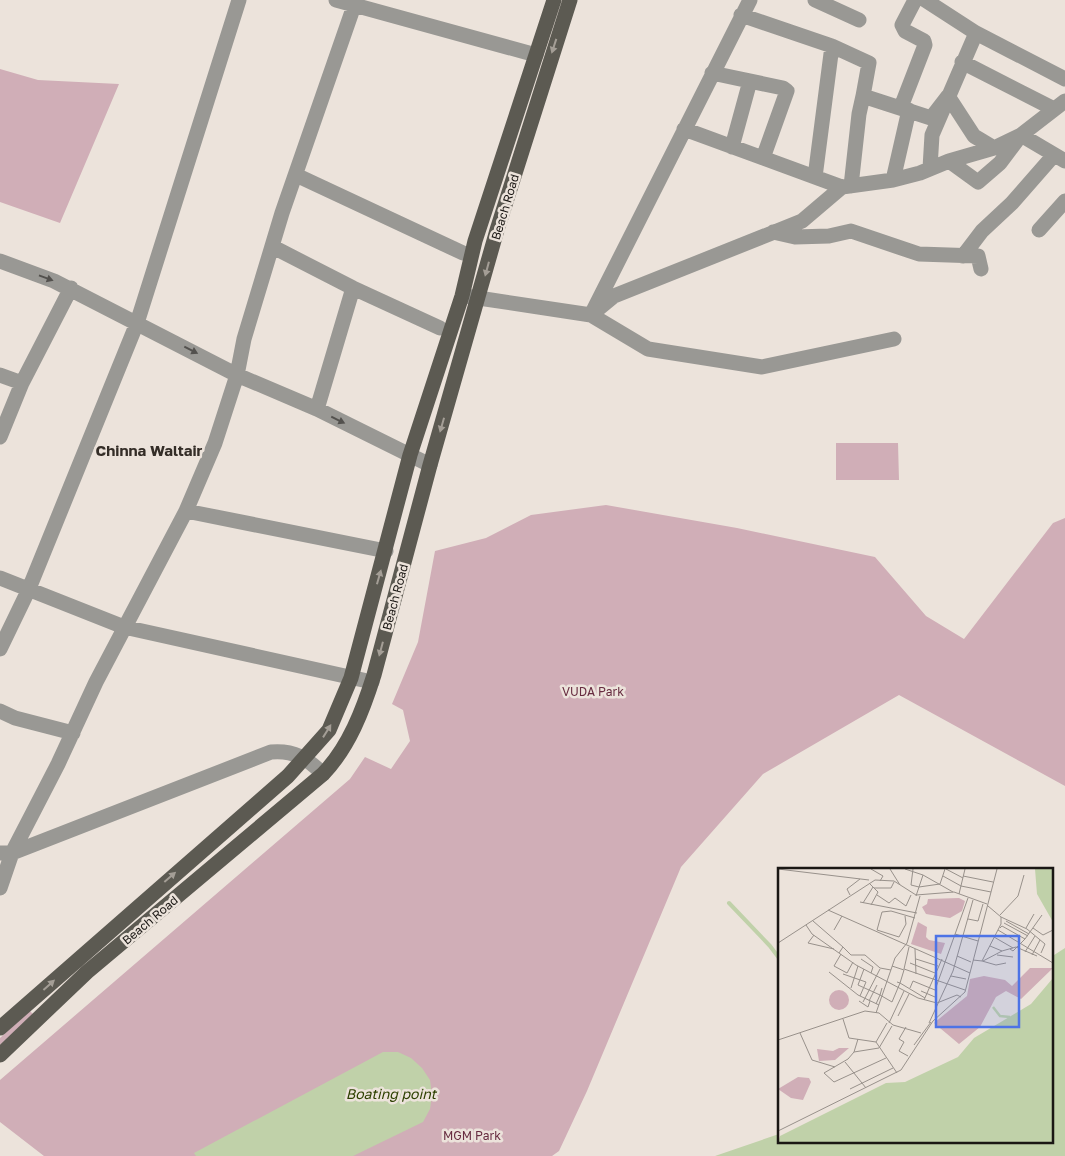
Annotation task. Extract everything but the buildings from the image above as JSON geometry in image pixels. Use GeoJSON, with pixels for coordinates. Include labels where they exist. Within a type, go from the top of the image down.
{"type":"FeatureCollection","features":[{"type":"Feature","properties":{"kind":"main road","name":"Beach Road"},"geometry":{"type":"LineString","coordinates":[[0,1028],[306,758],[329,730],[351,678],[410,455],[462,296],[474,241],[554,0]]}},
{"type":"Feature","properties":{"kind":"main road","name":"Beach Road"},"geometry":{"type":"LineString","coordinates":[[0,1056],[87,972],[323,774],[334,762],[353,729],[372,682],[430,465],[479,300],[497,230],[570,0]]}},
{"type":"Feature","properties":{"kind":"street"},"geometry":{"type":"LineString","coordinates":[[0,649],[28,591],[137,323],[238,0]]}},
{"type":"Feature","properties":{"kind":"street"},"geometry":{"type":"LineString","coordinates":[[336,0],[355,3],[536,56]]}},
{"type":"Feature","properties":{"kind":"street"},"geometry":{"type":"LineString","coordinates":[[591,315],[750,0]]}},
{"type":"Feature","properties":{"kind":"street"},"geometry":{"type":"LineString","coordinates":[[815,0],[859,20]]}},
{"type":"Feature","properties":{"kind":"street"},"geometry":{"type":"LineString","coordinates":[[893,180],[905,109],[926,45],[924,41],[905,31],[902,25],[915,0]]}},
{"type":"Feature","properties":{"kind":"street"},"geometry":{"type":"LineString","coordinates":[[925,0],[976,33],[1065,79]]}},
{"type":"Feature","properties":{"kind":"street"},"geometry":{"type":"LineString","coordinates":[[0,888],[6,853],[73,733],[124,627],[138,605],[186,511],[215,443],[237,375],[244,339],[273,246],[355,3]]}},
{"type":"Feature","properties":{"kind":"street"},"geometry":{"type":"LineString","coordinates":[[591,315],[614,296],[802,222],[847,186],[870,63],[832,46],[741,15]]}},
{"type":"Feature","properties":{"kind":"street"},"geometry":{"type":"LineString","coordinates":[[930,168],[932,135],[976,33]]}},
{"type":"Feature","properties":{"kind":"street"},"geometry":{"type":"LineString","coordinates":[[815,177],[832,46]]}},
{"type":"Feature","properties":{"kind":"street"},"geometry":{"type":"LineString","coordinates":[[684,129],[815,177],[847,186],[893,180],[994,148],[1022,135],[1060,105],[962,62]]}},
{"type":"Feature","properties":{"kind":"street"},"geometry":{"type":"LineString","coordinates":[[712,73],[783,88],[787,91],[763,158]]}},
{"type":"Feature","properties":{"kind":"street"},"geometry":{"type":"LineString","coordinates":[[732,146],[750,81]]}},
{"type":"Feature","properties":{"kind":"street"},"geometry":{"type":"LineString","coordinates":[[863,96],[931,118],[948,96]]}},
{"type":"Feature","properties":{"kind":"street"},"geometry":{"type":"LineString","coordinates":[[948,96],[974,136],[994,148]]}},
{"type":"Feature","properties":{"kind":"street"},"geometry":{"type":"LineString","coordinates":[[963,256],[982,231],[1059,158],[1022,135]]}},
{"type":"Feature","properties":{"kind":"street"},"geometry":{"type":"LineString","coordinates":[[949,161],[978,182],[1000,163],[1022,135]]}},
{"type":"Feature","properties":{"kind":"street"},"geometry":{"type":"LineString","coordinates":[[296,175],[463,252]]}},
{"type":"Feature","properties":{"kind":"street"},"geometry":{"type":"LineString","coordinates":[[1039,230],[1065,201]]}},
{"type":"Feature","properties":{"kind":"street"},"geometry":{"type":"LineString","coordinates":[[773,232],[795,237],[829,236],[851,231],[919,254],[978,256],[981,269]]}},
{"type":"Feature","properties":{"kind":"street"},"geometry":{"type":"LineString","coordinates":[[273,246],[353,288],[440,328]]}},
{"type":"Feature","properties":{"kind":"street"},"geometry":{"type":"LineString","coordinates":[[0,261],[71,288],[237,375],[316,409],[430,465]]}},
{"type":"Feature","properties":{"kind":"street"},"geometry":{"type":"LineString","coordinates":[[0,437],[22,383],[71,288]]}},
{"type":"Feature","properties":{"kind":"street"},"geometry":{"type":"LineString","coordinates":[[316,409],[353,288]]}},
{"type":"Feature","properties":{"kind":"street"},"geometry":{"type":"LineString","coordinates":[[462,296],[591,315],[648,349],[762,366],[894,339]]}},
{"type":"Feature","properties":{"kind":"street"},"geometry":{"type":"LineString","coordinates":[[0,375],[22,383]]}},
{"type":"Feature","properties":{"kind":"street"},"geometry":{"type":"LineString","coordinates":[[186,511],[386,551]]}},
{"type":"Feature","properties":{"kind":"street"},"geometry":{"type":"LineString","coordinates":[[0,578],[28,591],[124,627],[372,682]]}},
{"type":"Feature","properties":{"kind":"street"},"geometry":{"type":"LineString","coordinates":[[0,710],[15,718],[73,733]]}},
{"type":"Feature","properties":{"kind":"street"},"geometry":{"type":"LineString","coordinates":[[6,853],[271,752],[285,751],[306,758],[323,774]]}},
{"type":"Feature","properties":{"kind":"green space"},"geometry":{"type":"Polygon","coordinates":[[[0,69],[38,80],[119,84],[60,223],[0,202],[0,69]]]}},
{"type":"Feature","properties":{"kind":"green space"},"geometry":{"type":"Polygon","coordinates":[[[836,443],[898,443],[899,480],[836,480],[836,443]]]}},
{"type":"Feature","properties":{"kind":"green space","name":"VUDA Park"},"geometry":{"type":"Polygon","coordinates":[[[606,505],[737,528],[875,557],[926,616],[964,639],[1053,523],[1065,518],[1065,786],[899,695],[763,774],[681,867],[587,1091],[559,1151],[552,1156],[44,1156],[0,1122],[0,1080],[350,779],[365,757],[391,769],[410,741],[403,710],[392,704],[418,642],[435,551],[486,538],[531,515],[606,505]]]}},
{"type":"Feature","properties":{"kind":"green space"},"geometry":{"type":"Polygon","coordinates":[[[30,1011],[33,1014],[0,1045],[0,1038],[30,1011]]]}},
{"type":"Feature","properties":{"kind":"water"},"geometry":{"type":"Polygon","coordinates":[[[1065,948],[1065,1156],[715,1156],[778,1134],[778,1144],[1052,1144],[1052,956],[1065,948]]]}},
{"type":"Feature","properties":{"kind":"water","name":"Boating point"},"geometry":{"type":"Polygon","coordinates":[[[383,1052],[398,1052],[411,1058],[422,1068],[430,1080],[432,1095],[430,1109],[423,1122],[353,1156],[196,1156],[194,1153],[383,1052]]]}},
{"type":"Feature","properties":{"kind":"waterway"},"geometry":{"type":"LineString","coordinates":[[729,903],[778,957]]}},
{"type":"Feature","properties":{"kind":"district","name":"Chinna Waltair"},"geometry":{"type":"Point","coordinates":[149,450]}},
{"type":"Feature","properties":{"kind":"park label","name":"MGM Park"},"geometry":{"type":"Point","coordinates":[472,1135]}}]}
